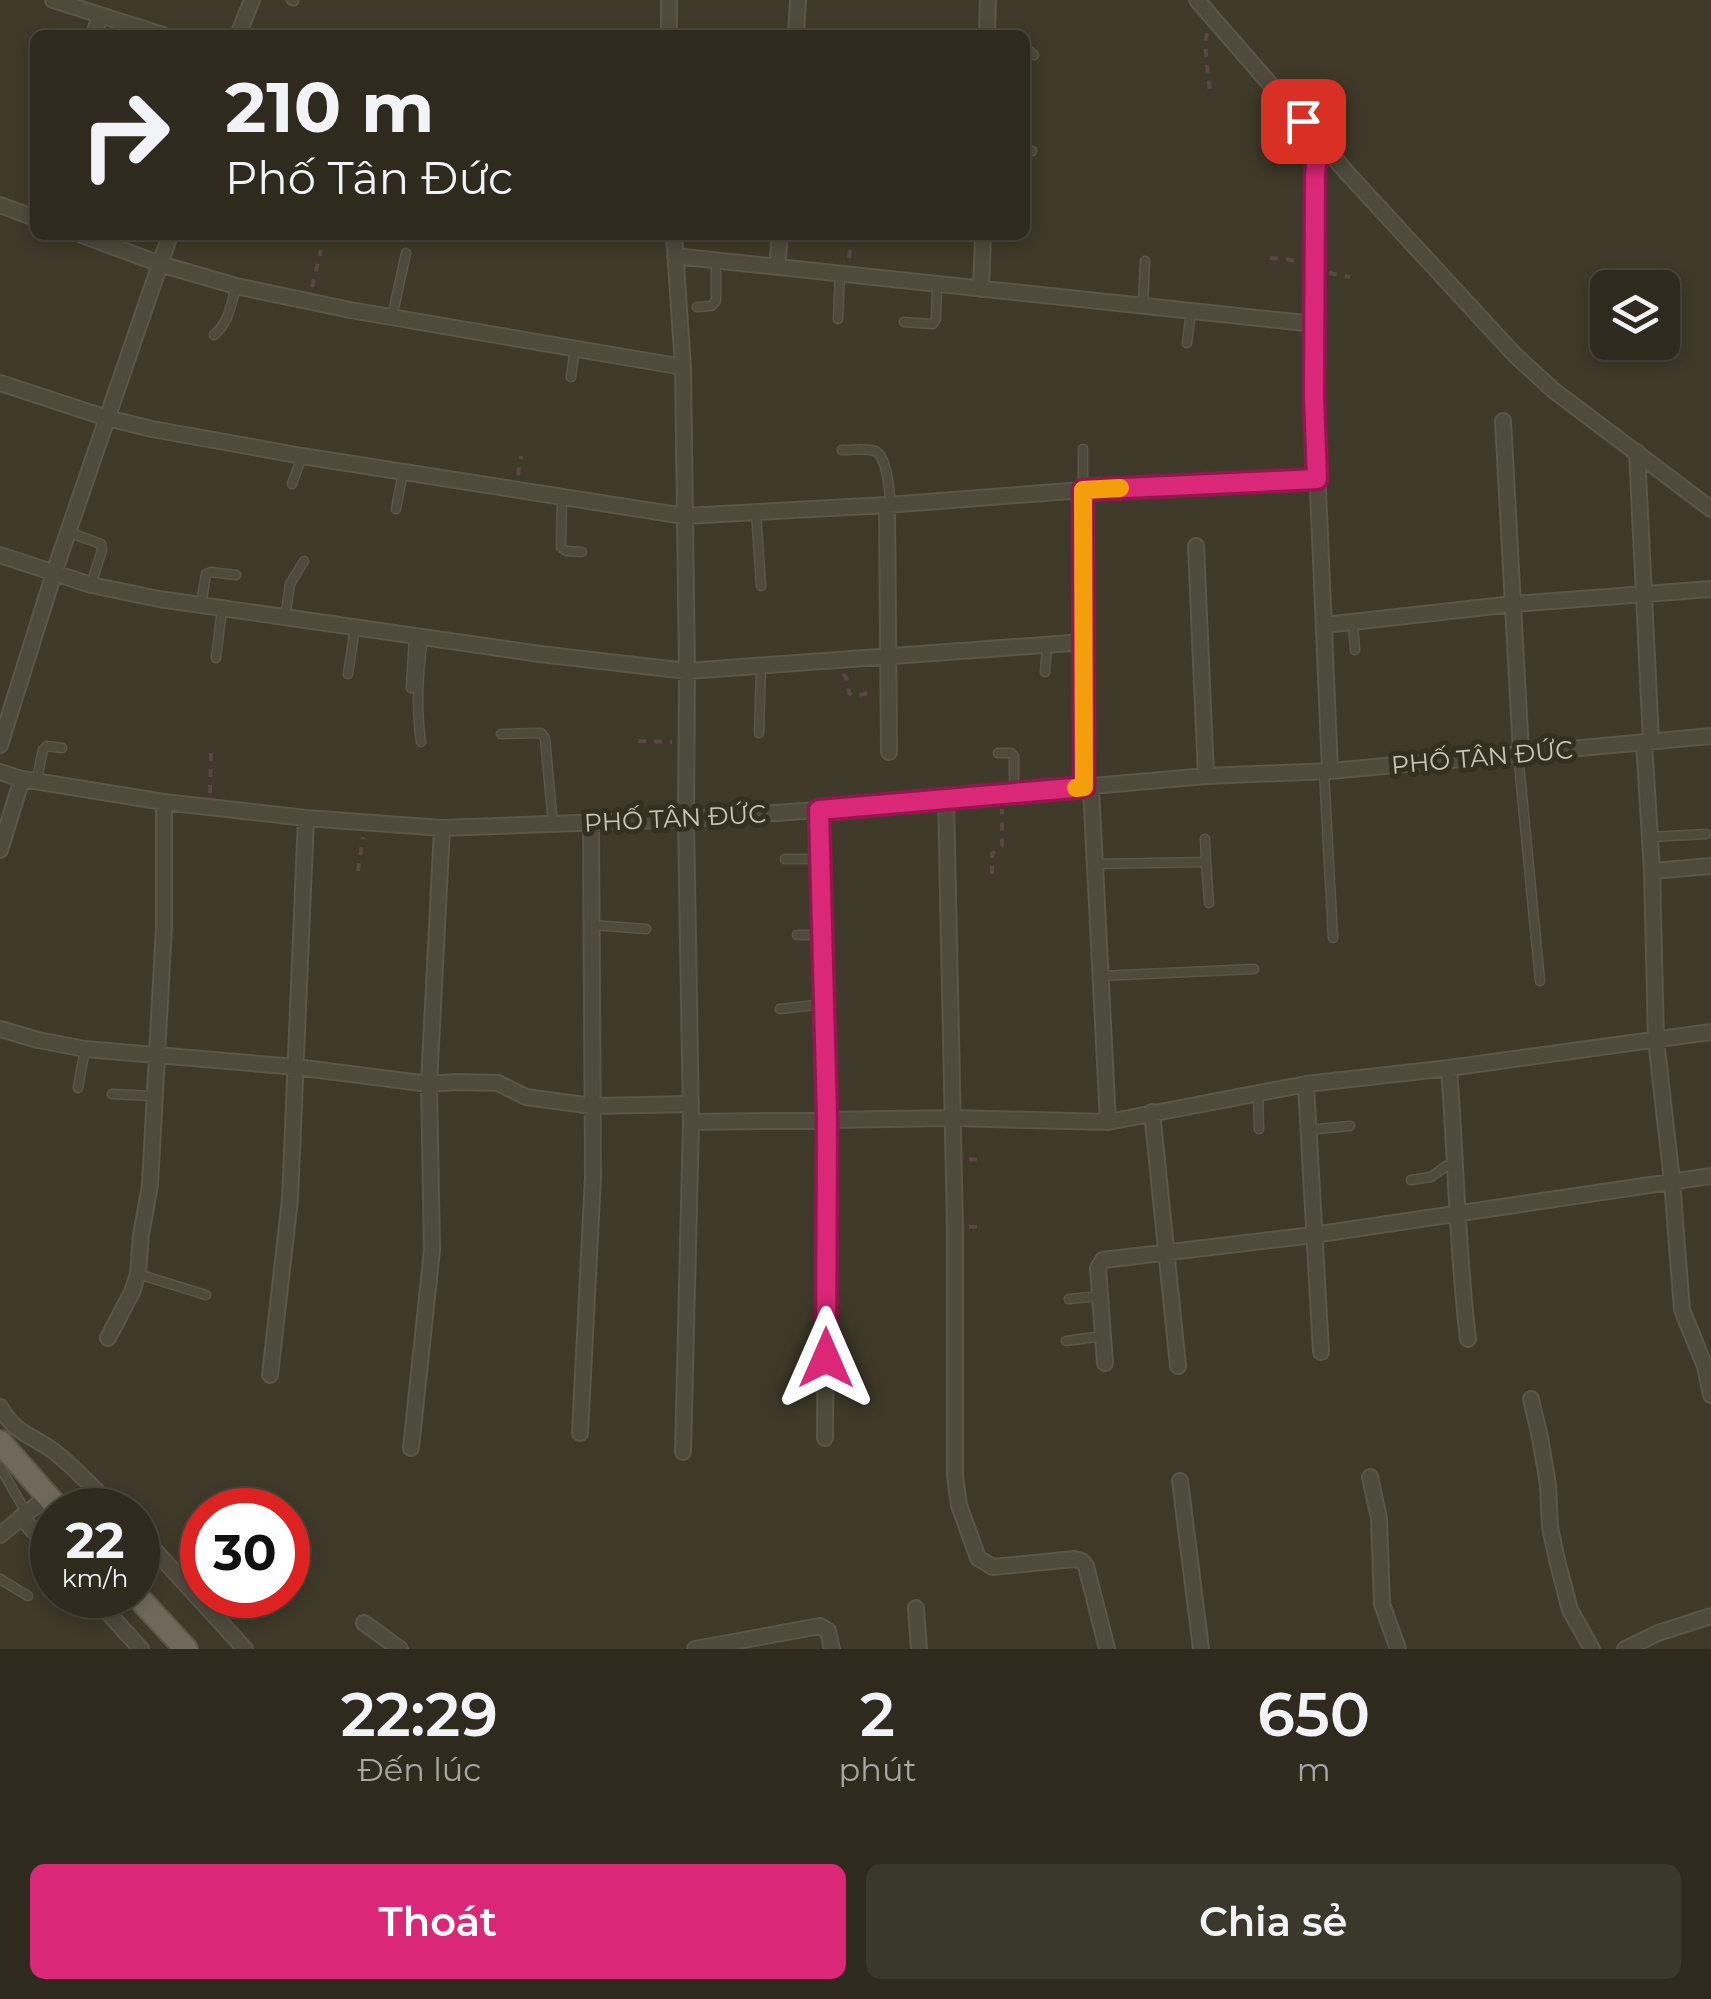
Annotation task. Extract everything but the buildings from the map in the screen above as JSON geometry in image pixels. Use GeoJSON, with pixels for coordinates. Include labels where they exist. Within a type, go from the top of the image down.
{"type":"FeatureCollection","features":[{"type":"Feature","properties":{"kind":"main road"},"geometry":{"type":"LineString","coordinates":[[3,1433],[43,1488]]}},
{"type":"Feature","properties":{"kind":"main road"},"geometry":{"type":"LineString","coordinates":[[157,1618],[186,1649]]}},
{"type":"Feature","properties":{"kind":"street"},"geometry":{"type":"LineString","coordinates":[[53,0],[146,30]]}},
{"type":"Feature","properties":{"kind":"street"},"geometry":{"type":"LineString","coordinates":[[240,30],[252,0]]}},
{"type":"Feature","properties":{"kind":"street"},"geometry":{"type":"LineString","coordinates":[[669,0],[669,30]]}},
{"type":"Feature","properties":{"kind":"street"},"geometry":{"type":"LineString","coordinates":[[796,30],[798,0]]}},
{"type":"Feature","properties":{"kind":"street"},"geometry":{"type":"LineString","coordinates":[[987,30],[988,0]]}},
{"type":"Feature","properties":{"kind":"street"},"geometry":{"type":"LineString","coordinates":[[1197,0],[1349,175],[1514,354],[1552,390],[1711,509]]}},
{"type":"Feature","properties":{"kind":"street"},"geometry":{"type":"LineString","coordinates":[[96,30],[100,15]]}},
{"type":"Feature","properties":{"kind":"street"},"geometry":{"type":"LineString","coordinates":[[1323,144],[1315,175],[1314,396],[1325,625],[1327,771]]}},
{"type":"Feature","properties":{"kind":"street"},"geometry":{"type":"LineString","coordinates":[[0,205],[30,216]]}},
{"type":"Feature","properties":{"kind":"street"},"geometry":{"type":"LineString","coordinates":[[95,240],[236,286],[683,367]]}},
{"type":"Feature","properties":{"kind":"street"},"geometry":{"type":"LineString","coordinates":[[0,744],[168,240]]}},
{"type":"Feature","properties":{"kind":"street"},"geometry":{"type":"LineString","coordinates":[[674,240],[683,367],[692,1122],[683,1452]]}},
{"type":"Feature","properties":{"kind":"street"},"geometry":{"type":"LineString","coordinates":[[777,266],[780,240]]}},
{"type":"Feature","properties":{"kind":"street"},"geometry":{"type":"LineString","coordinates":[[981,289],[983,240]]}},
{"type":"Feature","properties":{"kind":"street"},"geometry":{"type":"LineString","coordinates":[[675,256],[1315,324]]}},
{"type":"Feature","properties":{"kind":"street"},"geometry":{"type":"LineString","coordinates":[[0,382],[107,418],[302,456],[684,516],[1317,479]]}},
{"type":"Feature","properties":{"kind":"street"},"geometry":{"type":"LineString","coordinates":[[1503,421],[1519,754]]}},
{"type":"Feature","properties":{"kind":"street"},"geometry":{"type":"LineString","coordinates":[[1637,452],[1656,1040],[1682,1310],[1705,1366],[1711,1395]]}},
{"type":"Feature","properties":{"kind":"street"},"geometry":{"type":"LineString","coordinates":[[1083,490],[1087,787],[1096,864],[1108,1122]]}},
{"type":"Feature","properties":{"kind":"street"},"geometry":{"type":"LineString","coordinates":[[889,505],[889,752]]}},
{"type":"Feature","properties":{"kind":"street"},"geometry":{"type":"LineString","coordinates":[[1196,546],[1206,776]]}},
{"type":"Feature","properties":{"kind":"street"},"geometry":{"type":"LineString","coordinates":[[0,555],[90,585],[201,605],[540,654],[688,671],[1085,642]]}},
{"type":"Feature","properties":{"kind":"street"},"geometry":{"type":"LineString","coordinates":[[1325,625],[1513,604],[1711,589]]}},
{"type":"Feature","properties":{"kind":"street","name":"PHỐ TÂN ĐỨC"},"geometry":{"type":"LineString","coordinates":[[0,772],[210,808],[442,828],[819,810],[1206,776],[1327,771],[1711,736]]}},
{"type":"Feature","properties":{"kind":"street"},"geometry":{"type":"LineString","coordinates":[[0,850],[29,780]]}},
{"type":"Feature","properties":{"kind":"street"},"geometry":{"type":"LineString","coordinates":[[946,800],[955,1477],[959,1505],[978,1558],[986,1564],[993,1567],[1082,1561],[1107,1649]]}},
{"type":"Feature","properties":{"kind":"street"},"geometry":{"type":"LineString","coordinates":[[108,1338],[138,1274],[140,1235],[150,1184],[164,926],[164,802]]}},
{"type":"Feature","properties":{"kind":"street"},"geometry":{"type":"LineString","coordinates":[[819,810],[827,1118],[826,1438]]}},
{"type":"Feature","properties":{"kind":"street"},"geometry":{"type":"LineString","coordinates":[[270,1374],[290,1199],[306,818]]}},
{"type":"Feature","properties":{"kind":"street"},"geometry":{"type":"LineString","coordinates":[[580,1433],[593,1177],[590,822]]}},
{"type":"Feature","properties":{"kind":"street"},"geometry":{"type":"LineString","coordinates":[[411,1448],[432,1250],[429,1084],[442,828]]}},
{"type":"Feature","properties":{"kind":"street"},"geometry":{"type":"LineString","coordinates":[[1652,870],[1711,866]]}},
{"type":"Feature","properties":{"kind":"street"},"geometry":{"type":"LineString","coordinates":[[0,1029],[84,1048],[296,1067],[429,1084],[498,1083],[526,1097],[592,1106],[691,1104]]}},
{"type":"Feature","properties":{"kind":"street"},"geometry":{"type":"LineString","coordinates":[[692,1122],[827,1118],[1108,1122],[1306,1084],[1711,1032]]}},
{"type":"Feature","properties":{"kind":"street"},"geometry":{"type":"LineString","coordinates":[[1449,1068],[1468,1339]]}},
{"type":"Feature","properties":{"kind":"street"},"geometry":{"type":"LineString","coordinates":[[1306,1084],[1321,1352]]}},
{"type":"Feature","properties":{"kind":"street"},"geometry":{"type":"LineString","coordinates":[[1152,1112],[1178,1366]]}},
{"type":"Feature","properties":{"kind":"street"},"geometry":{"type":"LineString","coordinates":[[1105,1363],[1098,1268],[1104,1260],[1313,1235],[1711,1176]]}},
{"type":"Feature","properties":{"kind":"street"},"geometry":{"type":"LineString","coordinates":[[1530,1399],[1543,1452],[1557,1560],[1570,1610],[1592,1649]]}},
{"type":"Feature","properties":{"kind":"street"},"geometry":{"type":"LineString","coordinates":[[0,1407],[3,1433],[51,1449],[94,1488]]}},
{"type":"Feature","properties":{"kind":"street"},"geometry":{"type":"LineString","coordinates":[[1370,1477],[1379,1518],[1382,1604],[1398,1649]]}},
{"type":"Feature","properties":{"kind":"street"},"geometry":{"type":"LineString","coordinates":[[1180,1480],[1201,1649]]}},
{"type":"Feature","properties":{"kind":"street"},"geometry":{"type":"LineString","coordinates":[[0,1536],[30,1513]]}},
{"type":"Feature","properties":{"kind":"street"},"geometry":{"type":"LineString","coordinates":[[24,1515],[30,1523]]}},
{"type":"Feature","properties":{"kind":"street"},"geometry":{"type":"LineString","coordinates":[[160,1556],[245,1649]]}},
{"type":"Feature","properties":{"kind":"street"},"geometry":{"type":"LineString","coordinates":[[916,1608],[918,1649]]}},
{"type":"Feature","properties":{"kind":"street"},"geometry":{"type":"LineString","coordinates":[[1625,1649],[1711,1616]]}},
{"type":"Feature","properties":{"kind":"street"},"geometry":{"type":"LineString","coordinates":[[113,1618],[141,1649]]}},
{"type":"Feature","properties":{"kind":"street"},"geometry":{"type":"LineString","coordinates":[[364,1624],[400,1649]]}},
{"type":"Feature","properties":{"kind":"street"},"geometry":{"type":"LineString","coordinates":[[224,1625],[230,1649]]}},
{"type":"Feature","properties":{"kind":"street"},"geometry":{"type":"LineString","coordinates":[[695,1649],[820,1626],[828,1631],[832,1649]]}},
{"type":"Feature","properties":{"kind":"lane"},"geometry":{"type":"LineString","coordinates":[[1030,51],[1034,55]]}},
{"type":"Feature","properties":{"kind":"lane"},"geometry":{"type":"LineString","coordinates":[[392,317],[406,254]]}},
{"type":"Feature","properties":{"kind":"lane"},"geometry":{"type":"LineString","coordinates":[[697,307],[712,306],[716,301],[716,259]]}},
{"type":"Feature","properties":{"kind":"lane"},"geometry":{"type":"LineString","coordinates":[[1142,306],[1144,261]]}},
{"type":"Feature","properties":{"kind":"lane"},"geometry":{"type":"LineString","coordinates":[[838,319],[843,272]]}},
{"type":"Feature","properties":{"kind":"lane"},"geometry":{"type":"LineString","coordinates":[[904,322],[933,324],[936,283]]}},
{"type":"Feature","properties":{"kind":"lane"},"geometry":{"type":"LineString","coordinates":[[214,336],[229,316],[236,286]]}},
{"type":"Feature","properties":{"kind":"lane"},"geometry":{"type":"LineString","coordinates":[[1187,343],[1191,311]]}},
{"type":"Feature","properties":{"kind":"lane"},"geometry":{"type":"LineString","coordinates":[[571,377],[575,348]]}},
{"type":"Feature","properties":{"kind":"lane"},"geometry":{"type":"LineString","coordinates":[[1083,449],[1083,490]]}},
{"type":"Feature","properties":{"kind":"lane"},"geometry":{"type":"LineString","coordinates":[[842,450],[874,450],[881,456],[889,505]]}},
{"type":"Feature","properties":{"kind":"lane"},"geometry":{"type":"LineString","coordinates":[[292,484],[302,456]]}},
{"type":"Feature","properties":{"kind":"lane"},"geometry":{"type":"LineString","coordinates":[[396,509],[403,472]]}},
{"type":"Feature","properties":{"kind":"lane"},"geometry":{"type":"LineString","coordinates":[[562,497],[561,546],[566,552],[582,552]]}},
{"type":"Feature","properties":{"kind":"lane"},"geometry":{"type":"LineString","coordinates":[[756,512],[761,586]]}},
{"type":"Feature","properties":{"kind":"lane"},"geometry":{"type":"LineString","coordinates":[[68,532],[100,544],[102,550],[90,585]]}},
{"type":"Feature","properties":{"kind":"lane"},"geometry":{"type":"LineString","coordinates":[[284,618],[290,584],[304,561]]}},
{"type":"Feature","properties":{"kind":"lane"},"geometry":{"type":"LineString","coordinates":[[201,605],[206,574],[236,575]]}},
{"type":"Feature","properties":{"kind":"lane"},"geometry":{"type":"LineString","coordinates":[[216,658],[222,608]]}},
{"type":"Feature","properties":{"kind":"lane"},"geometry":{"type":"LineString","coordinates":[[1353,622],[1354,650]]}},
{"type":"Feature","properties":{"kind":"lane"},"geometry":{"type":"LineString","coordinates":[[348,674],[355,628]]}},
{"type":"Feature","properties":{"kind":"lane"},"geometry":{"type":"LineString","coordinates":[[411,688],[419,637]]}},
{"type":"Feature","properties":{"kind":"lane"},"geometry":{"type":"LineString","coordinates":[[419,637],[421,742]]}},
{"type":"Feature","properties":{"kind":"lane"},"geometry":{"type":"LineString","coordinates":[[1046,672],[1047,645]]}},
{"type":"Feature","properties":{"kind":"lane"},"geometry":{"type":"LineString","coordinates":[[759,732],[761,666]]}},
{"type":"Feature","properties":{"kind":"lane"},"geometry":{"type":"LineString","coordinates":[[501,734],[541,732],[545,738],[553,824]]}},
{"type":"Feature","properties":{"kind":"lane"},"geometry":{"type":"LineString","coordinates":[[29,780],[47,746],[62,748]]}},
{"type":"Feature","properties":{"kind":"lane"},"geometry":{"type":"LineString","coordinates":[[998,753],[1014,756],[1008,794]]}},
{"type":"Feature","properties":{"kind":"lane"},"geometry":{"type":"LineString","coordinates":[[1519,754],[1540,980]]}},
{"type":"Feature","properties":{"kind":"lane"},"geometry":{"type":"LineString","coordinates":[[1327,771],[1332,938]]}},
{"type":"Feature","properties":{"kind":"lane"},"geometry":{"type":"LineString","coordinates":[[1650,837],[1706,834]]}},
{"type":"Feature","properties":{"kind":"lane"},"geometry":{"type":"LineString","coordinates":[[1205,839],[1209,903]]}},
{"type":"Feature","properties":{"kind":"lane"},"geometry":{"type":"LineString","coordinates":[[785,860],[820,860]]}},
{"type":"Feature","properties":{"kind":"lane"},"geometry":{"type":"LineString","coordinates":[[1096,864],[1206,862]]}},
{"type":"Feature","properties":{"kind":"lane"},"geometry":{"type":"LineString","coordinates":[[593,925],[646,928]]}},
{"type":"Feature","properties":{"kind":"lane"},"geometry":{"type":"LineString","coordinates":[[796,935],[822,935]]}},
{"type":"Feature","properties":{"kind":"lane"},"geometry":{"type":"LineString","coordinates":[[1101,976],[1254,969]]}},
{"type":"Feature","properties":{"kind":"lane"},"geometry":{"type":"LineString","coordinates":[[780,1009],[824,1004]]}},
{"type":"Feature","properties":{"kind":"lane"},"geometry":{"type":"LineString","coordinates":[[78,1088],[84,1048]]}},
{"type":"Feature","properties":{"kind":"lane"},"geometry":{"type":"LineString","coordinates":[[1258,1093],[1260,1129]]}},
{"type":"Feature","properties":{"kind":"lane"},"geometry":{"type":"LineString","coordinates":[[112,1094],[154,1096]]}},
{"type":"Feature","properties":{"kind":"lane"},"geometry":{"type":"LineString","coordinates":[[1307,1130],[1350,1126]]}},
{"type":"Feature","properties":{"kind":"lane"},"geometry":{"type":"LineString","coordinates":[[1411,1180],[1431,1177],[1457,1163]]}},
{"type":"Feature","properties":{"kind":"lane"},"geometry":{"type":"LineString","coordinates":[[138,1274],[206,1296]]}},
{"type":"Feature","properties":{"kind":"lane"},"geometry":{"type":"LineString","coordinates":[[1069,1298],[1100,1296]]}},
{"type":"Feature","properties":{"kind":"lane"},"geometry":{"type":"LineString","coordinates":[[1066,1341],[1103,1336]]}},
{"type":"Feature","properties":{"kind":"lane"},"geometry":{"type":"LineString","coordinates":[[0,1468],[24,1515]]}},
{"type":"Feature","properties":{"kind":"lane"},"geometry":{"type":"LineString","coordinates":[[0,1579],[28,1596]]}},
{"type":"Feature","properties":{"kind":"path"},"geometry":{"type":"LineString","coordinates":[[1210,94],[1206,36],[1220,27]]}},
{"type":"Feature","properties":{"kind":"path"},"geometry":{"type":"LineString","coordinates":[[843,272],[851,240]]}},
{"type":"Feature","properties":{"kind":"path"},"geometry":{"type":"LineString","coordinates":[[308,301],[321,250]]}},
{"type":"Feature","properties":{"kind":"path"},"geometry":{"type":"LineString","coordinates":[[1270,258],[1350,276]]}},
{"type":"Feature","properties":{"kind":"path"},"geometry":{"type":"LineString","coordinates":[[844,674],[849,693],[854,696],[888,689]]}},
{"type":"Feature","properties":{"kind":"path"},"geometry":{"type":"LineString","coordinates":[[638,741],[687,743]]}},
{"type":"Feature","properties":{"kind":"path"},"geometry":{"type":"LineString","coordinates":[[210,808],[211,753]]}},
{"type":"Feature","properties":{"kind":"path"},"geometry":{"type":"LineString","coordinates":[[992,874],[992,854],[1002,845],[1008,794]]}},
{"type":"Feature","properties":{"kind":"path"},"geometry":{"type":"LineString","coordinates":[[358,872],[364,822]]}},
{"type":"Feature","properties":{"kind":"slow traffic"},"geometry":{"type":"LineString","coordinates":[[1076,788],[1084,787],[1083,490],[1120,488]]}},
{"type":"Feature","properties":{"kind":"route"},"geometry":{"type":"LineString","coordinates":[[826,1358],[827,1118],[819,810],[1084,787],[1083,490],[1317,479],[1315,175],[1323,144],[1303,121]]}}]}
